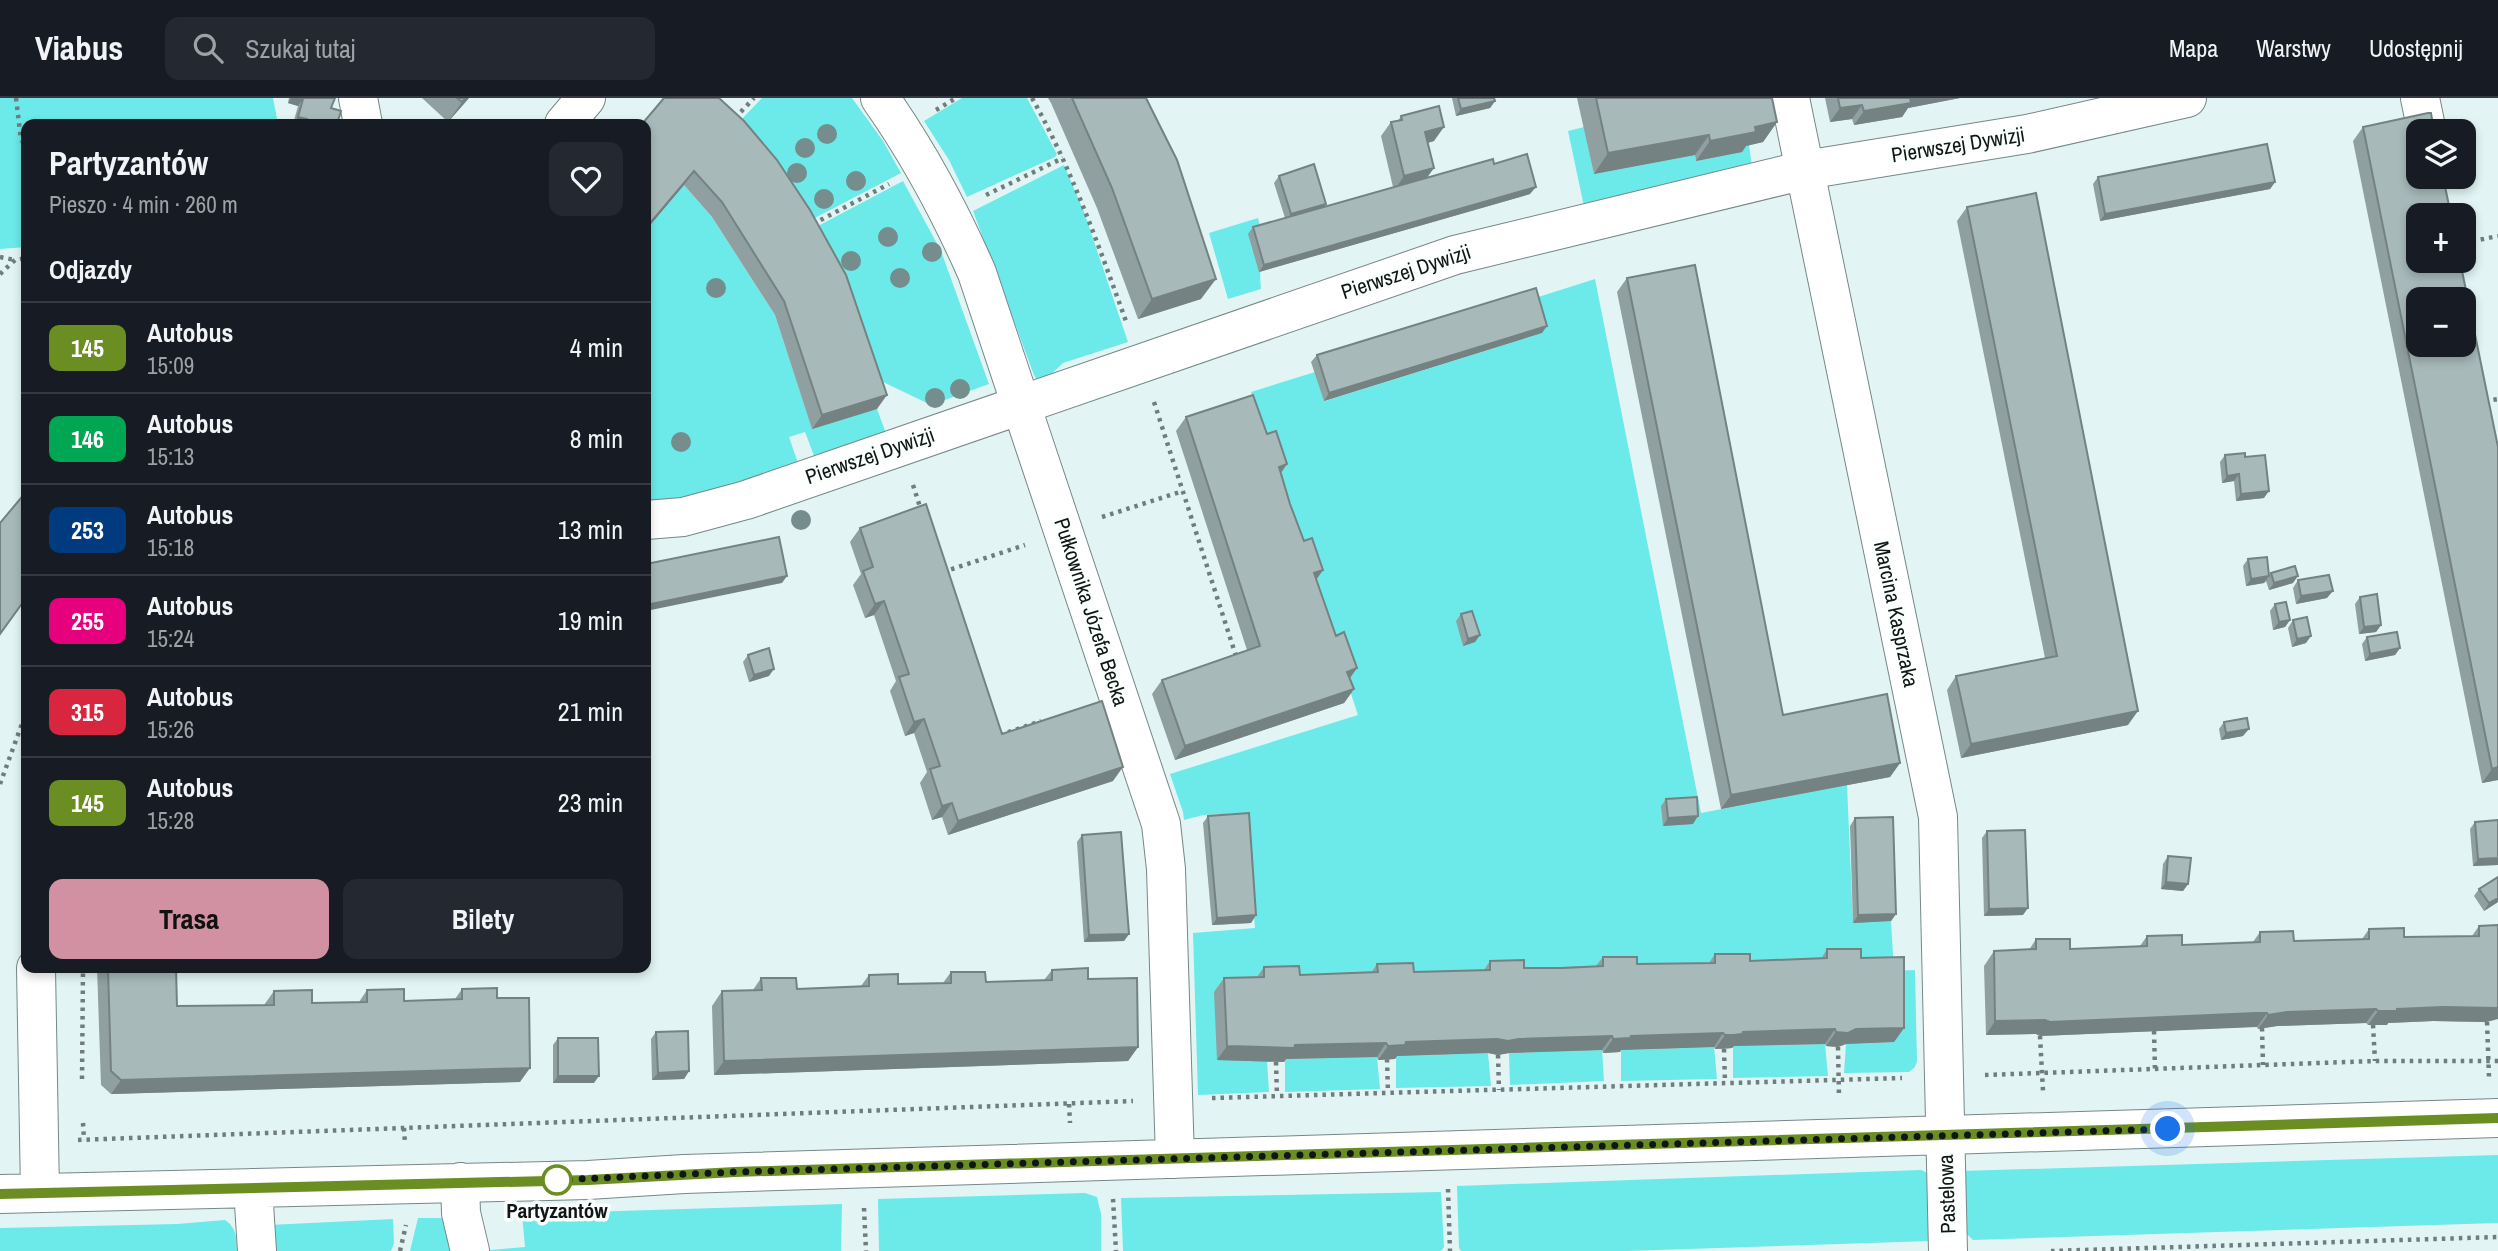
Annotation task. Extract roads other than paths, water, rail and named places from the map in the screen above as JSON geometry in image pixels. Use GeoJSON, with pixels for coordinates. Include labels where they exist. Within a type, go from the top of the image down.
{"type":"FeatureCollection","features":[{"type":"Feature","properties":{"kind":"street"},"geometry":{"type":"LineString","coordinates":[[358,98],[362,119]]}},
{"type":"Feature","properties":{"kind":"street"},"geometry":{"type":"LineString","coordinates":[[568,119],[586,98]]}},
{"type":"Feature","properties":{"kind":"street","name":"Pułkownika Józefa Becka"},"geometry":{"type":"LineString","coordinates":[[880,98],[951,212],[977,273],[1161,824],[1166,869],[1175,1159]]}},
{"type":"Feature","properties":{"kind":"street","name":"Marcina Kasprzaka"},"geometry":{"type":"LineString","coordinates":[[1790,98],[1938,817],[1945,1136]]}},
{"type":"Feature","properties":{"kind":"street","name":"Pierwszej Dywizji"},"geometry":{"type":"LineString","coordinates":[[651,520],[682,517],[746,500],[1455,254],[1805,170],[2027,134],[2188,98]]}},
{"type":"Feature","properties":{"kind":"street"},"geometry":{"type":"LineString","coordinates":[[36,973],[40,1192]]}},
{"type":"Feature","properties":{"kind":"street"},"geometry":{"type":"LineString","coordinates":[[0,1194],[588,1180],[698,1174],[1945,1136],[2494,1102]]}},
{"type":"Feature","properties":{"kind":"street","name":"Pastelowa"},"geometry":{"type":"LineString","coordinates":[[1945,1136],[1948,1251]]}},
{"type":"Feature","properties":{"kind":"street"},"geometry":{"type":"LineString","coordinates":[[460,1182],[461,1213],[470,1251]]}},
{"type":"Feature","properties":{"kind":"street"},"geometry":{"type":"LineString","coordinates":[[253,1188],[257,1251]]}},
{"type":"Feature","properties":{"kind":"place","name":"Partyzantów"},"geometry":{"type":"Point","coordinates":[557,1180]}}]}
